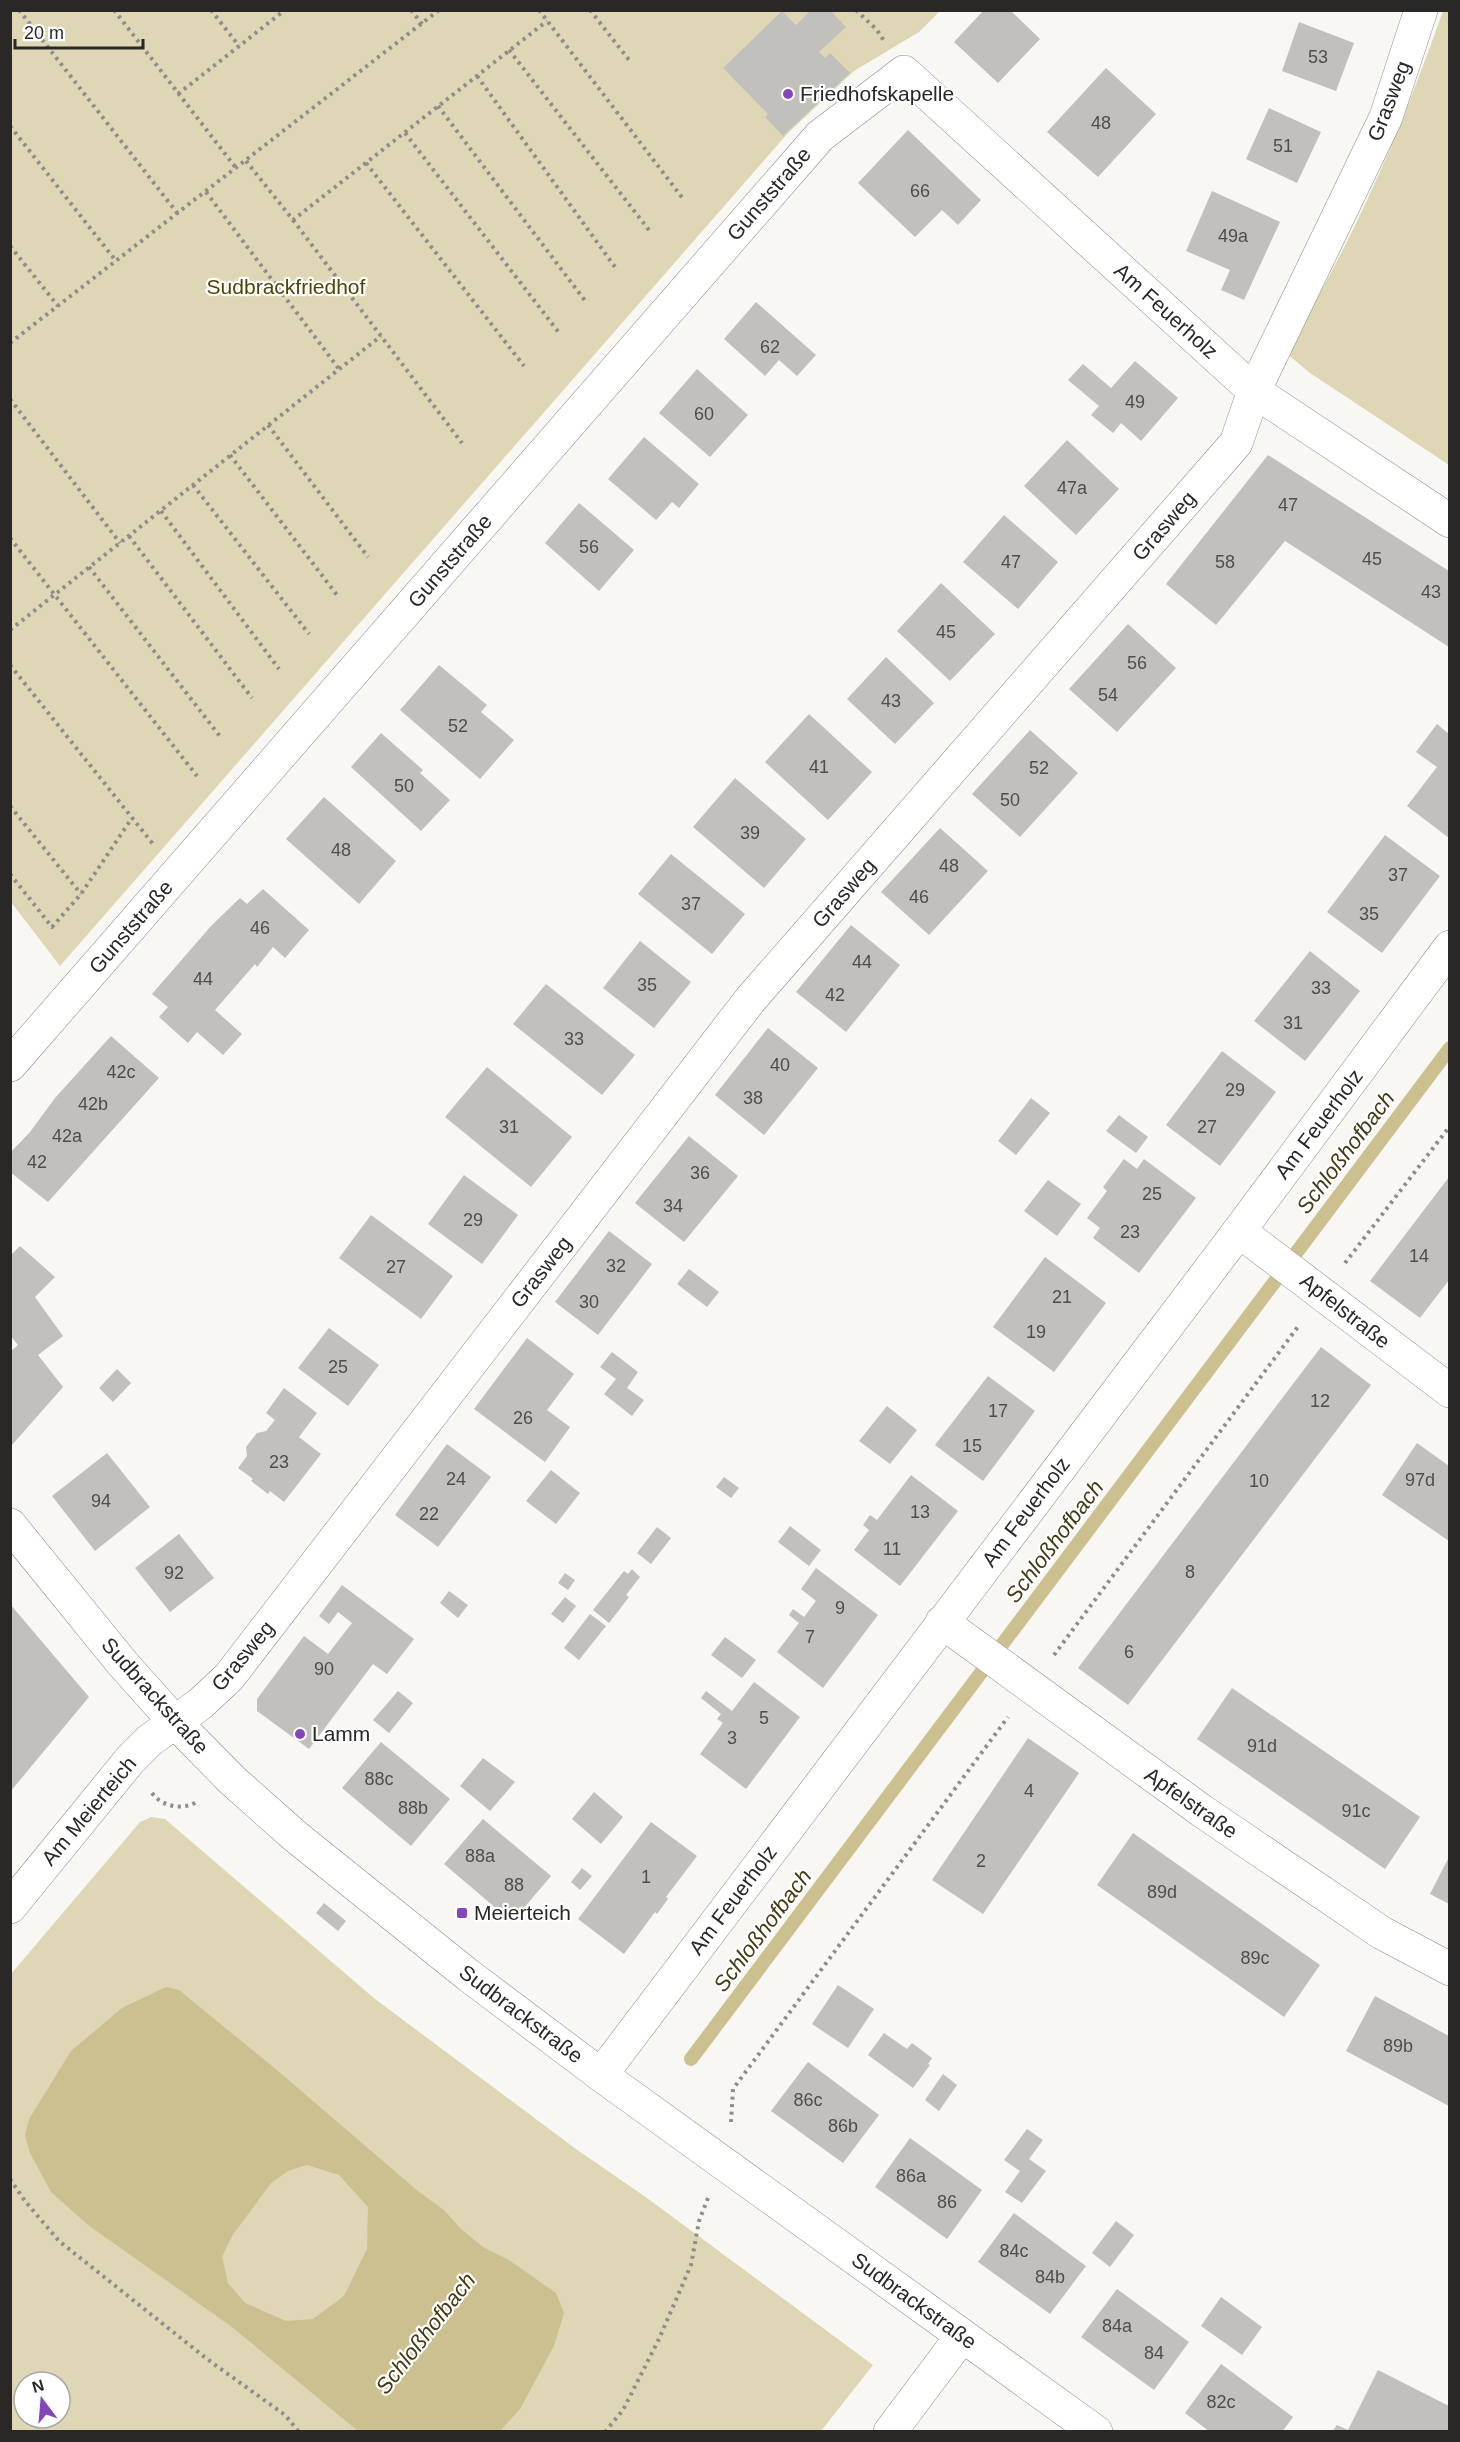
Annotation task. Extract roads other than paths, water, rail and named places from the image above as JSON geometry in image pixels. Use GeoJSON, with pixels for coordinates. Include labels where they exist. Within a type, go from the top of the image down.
{"type":"FeatureCollection","features":[{"type":"Feature","properties":{"kind":"street","name":"Grasweg"},"geometry":{"type":"LineString","coordinates":[[174,1721],[200,1704],[229,1677],[750,1000],[1236,443],[1254,392],[1386,117],[1421,10]]}},
{"type":"Feature","properties":{"kind":"street","name":"Am Feuerholz"},"geometry":{"type":"LineString","coordinates":[[904,72],[1254,392],[1449,522]]}},
{"type":"Feature","properties":{"kind":"street","name":"Gunststraße"},"geometry":{"type":"LineString","coordinates":[[10,1065],[820,136],[904,72]]}},
{"type":"Feature","properties":{"kind":"street","name":"Am Feuerholz"},"geometry":{"type":"LineString","coordinates":[[601,2075],[1239,1231],[1449,947]]}},
{"type":"Feature","properties":{"kind":"street","name":"Apfelstraße"},"geometry":{"type":"LineString","coordinates":[[1239,1231],[1449,1391]]}},
{"type":"Feature","properties":{"kind":"street","name":"Sudbrackstraße"},"geometry":{"type":"LineString","coordinates":[[10,1525],[123,1664],[174,1721],[232,1780],[329,1864],[468,1975],[601,2075],[1096,2432]]}},
{"type":"Feature","properties":{"kind":"street","name":"Apfelstraße"},"geometry":{"type":"LineString","coordinates":[[942,1622],[1202,1811],[1382,1933],[1449,1969]]}},
{"type":"Feature","properties":{"kind":"street","name":"Am Meierteich"},"geometry":{"type":"LineString","coordinates":[[10,1907],[130,1760],[174,1721]]}},
{"type":"Feature","properties":{"kind":"street"},"geometry":{"type":"LineString","coordinates":[[890,2432],[962,2336]]}},
{"type":"Feature","properties":{"kind":"water"},"geometry":{"type":"Polygon","coordinates":[[[166,1987],[179,1990],[419,2192],[444,2210],[460,2228],[483,2247],[509,2260],[556,2293],[564,2313],[554,2346],[520,2409],[500,2431],[358,2431],[232,2327],[88,2225],[51,2192],[30,2153],[25,2136],[29,2119],[71,2051],[122,2008],[166,1987]],[[307,2165],[288,2171],[271,2183],[232,2236],[222,2257],[228,2283],[245,2303],[286,2321],[313,2319],[344,2296],[367,2249],[368,2207],[339,2175],[307,2165]]]}},
{"type":"Feature","properties":{"kind":"waterway","name":"Schloßhofbach"},"geometry":{"type":"LineString","coordinates":[[691,2059],[1450,1048]]}},
{"type":"Feature","properties":{"kind":"place","name":"Friedhofskapelle"},"geometry":{"type":"Point","coordinates":[788,94]}},
{"type":"Feature","properties":{"kind":"place","name":"Lamm"},"geometry":{"type":"Point","coordinates":[300,1734]}},
{"type":"Feature","properties":{"kind":"place","name":"Meierteich"},"geometry":{"type":"Point","coordinates":[462,1913]}},
{"type":"Feature","properties":{"kind":"park label","name":"Sudbrackfriedhof"},"geometry":{"type":"Point","coordinates":[286,287]}}]}
